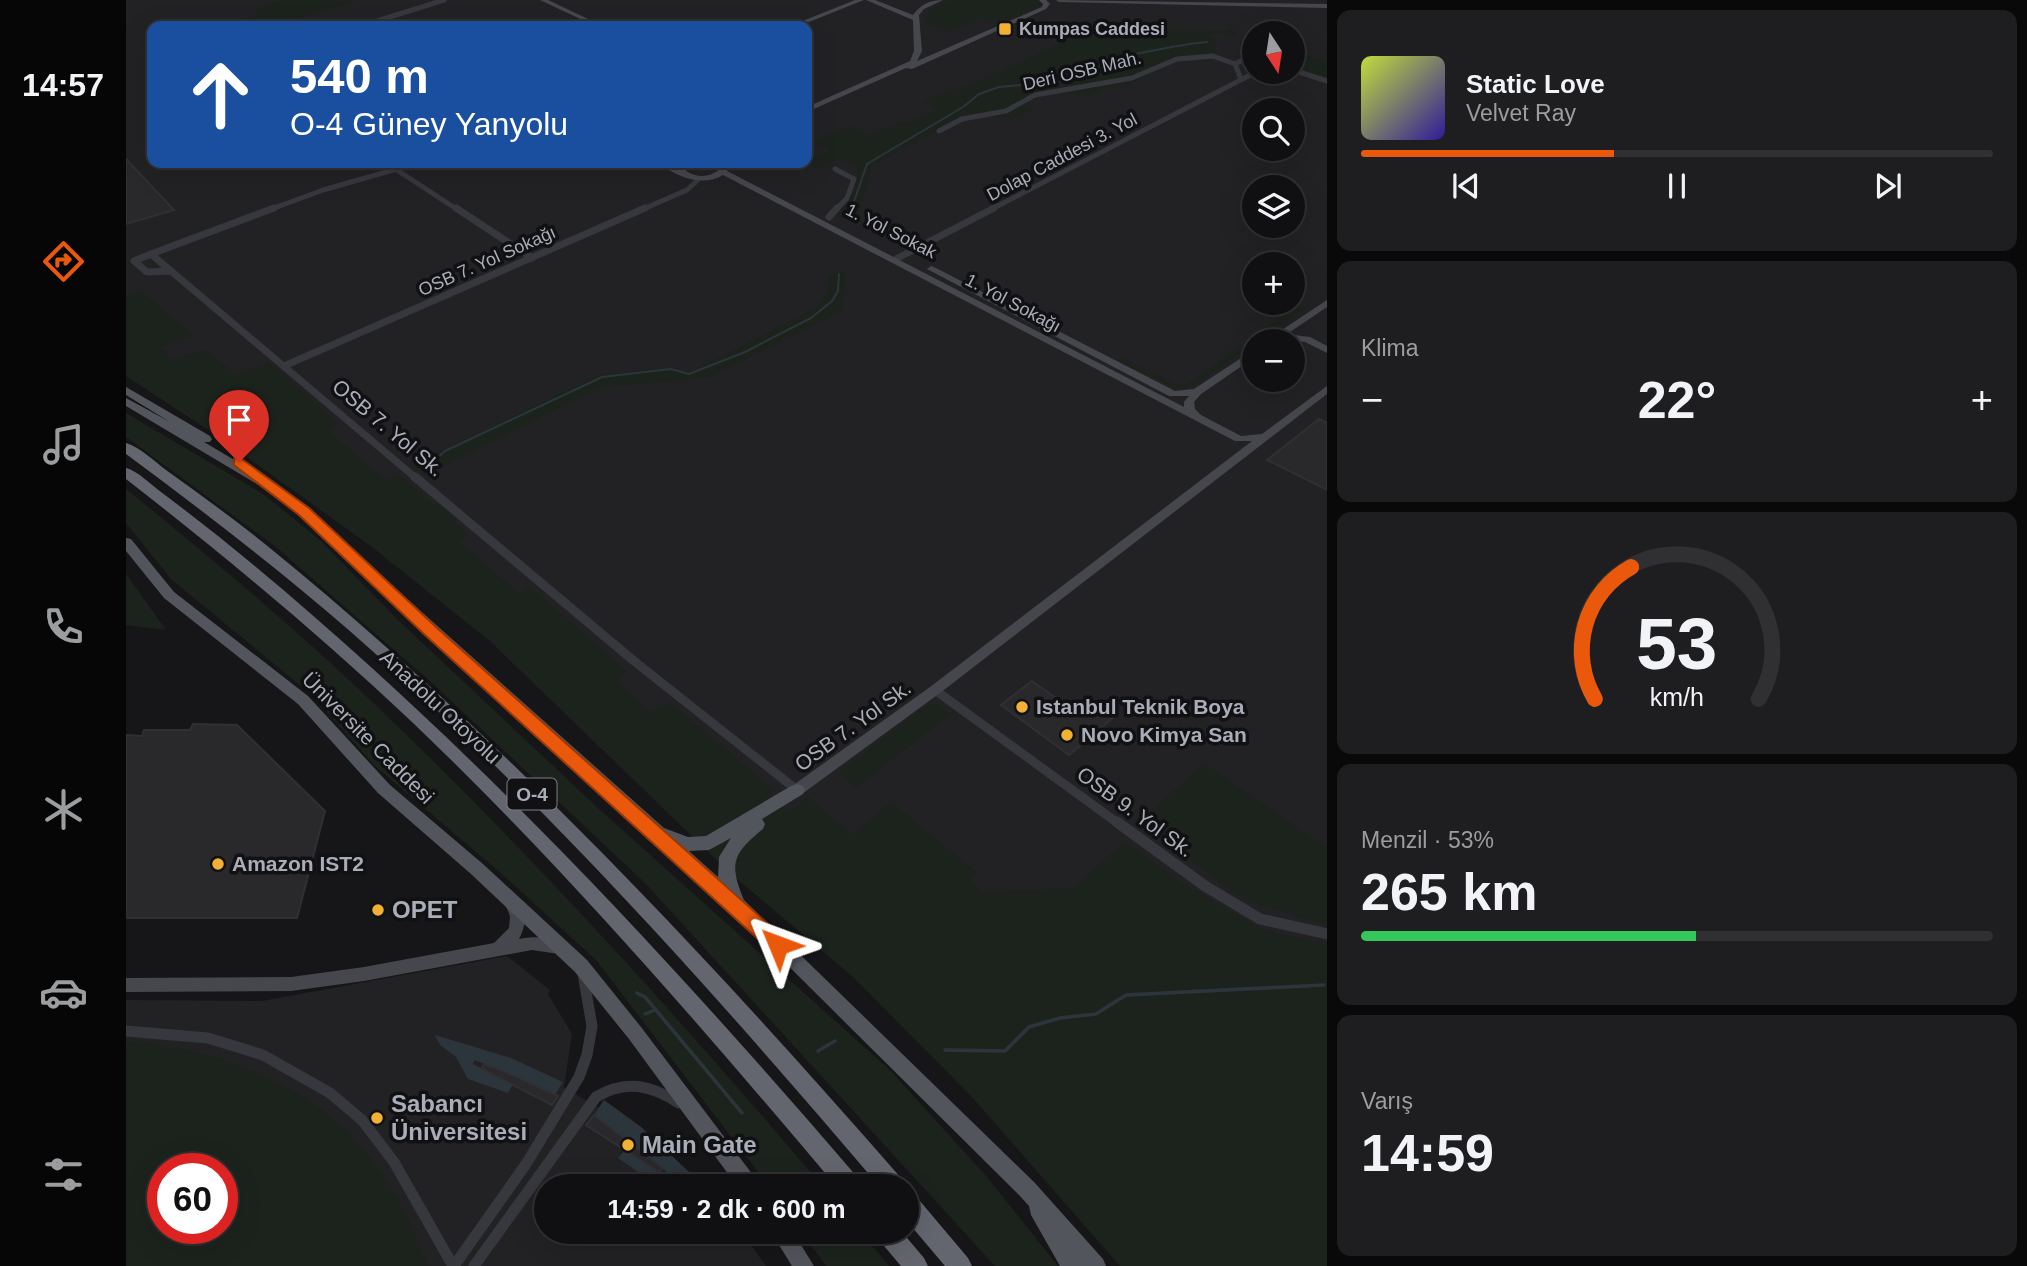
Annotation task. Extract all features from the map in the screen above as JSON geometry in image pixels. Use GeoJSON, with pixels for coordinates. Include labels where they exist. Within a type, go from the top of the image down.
{"type":"FeatureCollection","features":[{"type":"Feature","properties":{"kind":"highway","name":"Anadolu Otoyolu"},"geometry":{"type":"LineString","coordinates":[[126,447],[252,542],[348,623],[472,736],[570,832],[728,997],[883,1174]]}},
{"type":"Feature","properties":{"kind":"highway","name":"Anadolu Otoyolu"},"geometry":{"type":"LineString","coordinates":[[126,472],[225,549],[337,646],[499,800],[618,921],[839,1174]]}},
{"type":"Feature","properties":{"kind":"highway"},"geometry":{"type":"LineString","coordinates":[[919,1217],[960,1266]]}},
{"type":"Feature","properties":{"kind":"highway"},"geometry":{"type":"LineString","coordinates":[[897,1244],[916,1266]]}},
{"type":"Feature","properties":{"kind":"main road"},"geometry":{"type":"LineString","coordinates":[[126,390],[218,446],[281,493],[649,828],[740,907],[1027,1189],[1096,1266]]}},
{"type":"Feature","properties":{"kind":"main road"},"geometry":{"type":"LineString","coordinates":[[126,401],[281,493]]}},
{"type":"Feature","properties":{"kind":"main road","name":"Üniversite Caddesi"},"geometry":{"type":"LineString","coordinates":[[126,542],[169,595],[303,700],[384,789],[508,897],[581,966],[740,1174]]}},
{"type":"Feature","properties":{"kind":"main road"},"geometry":{"type":"LineString","coordinates":[[649,828],[687,844],[709,843],[797,790]]}},
{"type":"Feature","properties":{"kind":"main road"},"geometry":{"type":"LineString","coordinates":[[740,907],[727,886],[725,873],[729,852],[743,835],[797,790]]}},
{"type":"Feature","properties":{"kind":"main road"},"geometry":{"type":"LineString","coordinates":[[1027,1189],[1061,1251],[1073,1266]]}},
{"type":"Feature","properties":{"kind":"main road"},"geometry":{"type":"LineString","coordinates":[[789,1244],[804,1266]]}},
{"type":"Feature","properties":{"kind":"street"},"geometry":{"type":"LineString","coordinates":[[377,21],[444,0]]}},
{"type":"Feature","properties":{"kind":"street"},"geometry":{"type":"LineString","coordinates":[[532,0],[576,21]]}},
{"type":"Feature","properties":{"kind":"street"},"geometry":{"type":"LineString","coordinates":[[543,0],[589,21]]}},
{"type":"Feature","properties":{"kind":"street"},"geometry":{"type":"LineString","coordinates":[[806,21],[861,0]]}},
{"type":"Feature","properties":{"kind":"street"},"geometry":{"type":"LineString","coordinates":[[869,0],[916,19]]}},
{"type":"Feature","properties":{"kind":"street"},"geometry":{"type":"LineString","coordinates":[[905,68],[914,62],[918,47],[916,19],[922,8],[940,0]]}},
{"type":"Feature","properties":{"kind":"street"},"geometry":{"type":"LineString","coordinates":[[812,108],[1034,13],[1047,6],[1042,0]]}},
{"type":"Feature","properties":{"kind":"street"},"geometry":{"type":"LineString","coordinates":[[1059,0],[1080,3],[1327,6]]}},
{"type":"Feature","properties":{"kind":"street"},"geometry":{"type":"LineString","coordinates":[[1034,13],[1080,3]]}},
{"type":"Feature","properties":{"kind":"street"},"geometry":{"type":"LineString","coordinates":[[918,47],[956,47]]}},
{"type":"Feature","properties":{"kind":"street"},"geometry":{"type":"LineString","coordinates":[[918,47],[931,59]]}},
{"type":"Feature","properties":{"kind":"street","name":"Deri OSB Mah."},"geometry":{"type":"LineString","coordinates":[[939,131],[960,119],[1006,111],[1035,95],[1132,78],[1180,59],[1213,56],[1235,64]]}},
{"type":"Feature","properties":{"kind":"street"},"geometry":{"type":"LineString","coordinates":[[1241,79],[1235,64],[1242,60]]}},
{"type":"Feature","properties":{"kind":"street"},"geometry":{"type":"LineString","coordinates":[[1306,74],[1327,81]]}},
{"type":"Feature","properties":{"kind":"street","name":"Dolap Caddesi 3. Yol"},"geometry":{"type":"LineString","coordinates":[[900,257],[1241,79]]}},
{"type":"Feature","properties":{"kind":"street"},"geometry":{"type":"LineString","coordinates":[[170,271],[147,272],[134,261],[323,190],[403,168]]}},
{"type":"Feature","properties":{"kind":"street"},"geometry":{"type":"LineString","coordinates":[[683,168],[699,179],[713,177],[720,168]]}},
{"type":"Feature","properties":{"kind":"street","name":"1. Yol Sokağı"},"geometry":{"type":"LineString","coordinates":[[726,168],[900,257],[1092,365],[1239,439]]}},
{"type":"Feature","properties":{"kind":"street","name":"1. Yol Sokak"},"geometry":{"type":"LineString","coordinates":[[726,168],[829,217],[900,257],[1173,394],[1197,392]]}},
{"type":"Feature","properties":{"kind":"street"},"geometry":{"type":"LineString","coordinates":[[829,217],[847,198],[854,179],[835,169]]}},
{"type":"Feature","properties":{"kind":"street"},"geometry":{"type":"LineString","coordinates":[[397,170],[532,258]]}},
{"type":"Feature","properties":{"kind":"street","name":"OSB 7. Yol Sokağı"},"geometry":{"type":"LineString","coordinates":[[284,366],[687,190],[699,179]]}},
{"type":"Feature","properties":{"kind":"street","name":"OSB 7. Yol Sk."},"geometry":{"type":"LineString","coordinates":[[151,254],[634,662],[797,790],[935,690],[1327,389]]}},
{"type":"Feature","properties":{"kind":"street"},"geometry":{"type":"LineString","coordinates":[[1327,303],[1322,313],[1304,333],[1307,339],[1327,350]]}},
{"type":"Feature","properties":{"kind":"street"},"geometry":{"type":"LineString","coordinates":[[1292,329],[1322,313]]}},
{"type":"Feature","properties":{"kind":"street"},"geometry":{"type":"LineString","coordinates":[[1197,417],[1190,410],[1189,402],[1197,392],[1242,361]]}},
{"type":"Feature","properties":{"kind":"street"},"geometry":{"type":"LineString","coordinates":[[1244,453],[1239,439],[1263,437]]}},
{"type":"Feature","properties":{"kind":"street","name":"OSB 9. Yol Sk."},"geometry":{"type":"LineString","coordinates":[[935,690],[1205,886],[1260,919],[1327,934]]}},
{"type":"Feature","properties":{"kind":"street"},"geometry":{"type":"LineString","coordinates":[[494,950],[507,943],[516,932],[519,921],[517,910],[508,897]]}},
{"type":"Feature","properties":{"kind":"street"},"geometry":{"type":"LineString","coordinates":[[126,985],[290,984],[532,943],[561,947]]}},
{"type":"Feature","properties":{"kind":"street"},"geometry":{"type":"LineString","coordinates":[[126,1031],[208,1038],[262,1055],[330,1093],[362,1120],[394,1162],[453,1266],[522,1172],[572,1091],[586,1062],[591,1040],[591,1003],[581,966]]}},
{"type":"Feature","properties":{"kind":"street"},"geometry":{"type":"LineString","coordinates":[[474,1266],[591,1104],[605,1090],[627,1084],[659,1090],[686,1108],[715,1138]]}},
{"type":"Feature","properties":{"kind":"shaded area"},"geometry":{"type":"Polygon","coordinates":[[[126,0],[1327,0],[1327,957],[760,858],[601,746],[490,641],[371,546],[218,436],[126,376],[126,0]]]}},
{"type":"Feature","properties":{"kind":"shaded area"},"geometry":{"type":"Polygon","coordinates":[[[286,0],[358,0],[288,21],[236,21],[261,14],[253,9],[286,0]]]}},
{"type":"Feature","properties":{"kind":"shaded area"},"geometry":{"type":"Polygon","coordinates":[[[953,0],[1037,0],[1043,5],[997,24],[980,18],[947,32],[925,23],[929,10],[953,0]]]}},
{"type":"Feature","properties":{"kind":"shaded area"},"geometry":{"type":"Polygon","coordinates":[[[1096,27],[1233,30],[1237,35],[1210,36],[1215,41],[1217,57],[1181,58],[1120,89],[1106,87],[1089,96],[1050,92],[1024,104],[1035,109],[1012,120],[996,116],[979,117],[941,129],[872,165],[856,224],[836,215],[854,193],[857,181],[856,165],[840,159],[820,168],[812,164],[812,159],[830,150],[814,141],[850,126],[870,135],[902,121],[907,123],[939,110],[920,101],[974,83],[1096,27]]]}},
{"type":"Feature","properties":{"kind":"shaded area"},"geometry":{"type":"Polygon","coordinates":[[[1306,55],[1327,62],[1327,80],[1306,73],[1306,55]]]}},
{"type":"Feature","properties":{"kind":"shaded area"},"geometry":{"type":"Polygon","coordinates":[[[847,272],[841,312],[711,377],[598,388],[425,476],[413,465],[599,375],[672,368],[691,372],[818,307],[827,291],[828,278],[847,272]]]}},
{"type":"Feature","properties":{"kind":"shaded area"},"geometry":{"type":"Polygon","coordinates":[[[140,290],[193,335],[160,347],[172,360],[206,349],[236,375],[269,362],[339,424],[327,430],[385,480],[399,474],[431,503],[443,507],[467,535],[459,542],[519,593],[529,586],[627,671],[616,681],[650,712],[670,703],[775,790],[768,797],[789,813],[808,797],[852,835],[891,802],[977,872],[971,881],[982,892],[1073,888],[1125,841],[1179,881],[1261,929],[1327,945],[1327,1266],[1120,1266],[973,1098],[852,976],[730,873],[490,641],[371,546],[218,436],[126,376],[126,296],[140,290]]]}},
{"type":"Feature","properties":{"kind":"shaded area"},"geometry":{"type":"Polygon","coordinates":[[[1283,315],[1295,315],[1275,329],[1264,329],[1283,315]]]}},
{"type":"Feature","properties":{"kind":"shaded area"},"geometry":{"type":"Polygon","coordinates":[[[1242,345],[1242,352],[1191,388],[1173,387],[1115,359],[1123,358],[1177,384],[1188,384],[1242,345]]]}},
{"type":"Feature","properties":{"kind":"shaded area"},"geometry":{"type":"Polygon","coordinates":[[[126,413],[263,494],[320,540],[399,621],[599,809],[891,1071],[987,1177],[1058,1266],[995,1266],[919,1183],[919,1174],[911,1174],[646,884],[431,682],[276,547],[126,437],[126,413]]]}},
{"type":"Feature","properties":{"kind":"shaded area"},"geometry":{"type":"Polygon","coordinates":[[[126,489],[291,627],[355,685],[555,886],[717,1064],[812,1174],[760,1174],[596,960],[503,875],[374,765],[313,696],[171,579],[126,523],[126,489]]]}},
{"type":"Feature","properties":{"kind":"shaded area"},"geometry":{"type":"Polygon","coordinates":[[[126,574],[166,630],[126,625],[126,574]]]}},
{"type":"Feature","properties":{"kind":"shaded area"},"geometry":{"type":"Polygon","coordinates":[[[928,704],[938,704],[951,714],[856,788],[838,773],[928,704]]]}},
{"type":"Feature","properties":{"kind":"shaded area"},"geometry":{"type":"Polygon","coordinates":[[[1204,763],[1327,848],[1327,925],[1266,907],[1237,895],[1139,822],[1204,763]]]}},
{"type":"Feature","properties":{"kind":"shaded area","name":"Sabancı Üniversitesi"},"geometry":{"type":"Polygon","coordinates":[[[507,956],[550,990],[548,994],[572,1034],[564,1087],[599,1108],[604,1100],[641,1127],[691,1174],[534,1174],[534,1244],[750,1244],[766,1266],[126,1266],[126,1000],[262,1001],[507,956]]]}},
{"type":"Feature","properties":{"kind":"shaded area"},"geometry":{"type":"Polygon","coordinates":[[[435,1035],[511,1058],[563,1082],[555,1095],[475,1060],[473,1064],[513,1084],[508,1093],[468,1079],[456,1057],[440,1045],[435,1035]]]}},
{"type":"Feature","properties":{"kind":"shaded area"},"geometry":{"type":"Polygon","coordinates":[[[140,1041],[193,1051],[240,1066],[282,1084],[320,1108],[353,1138],[382,1173],[407,1216],[428,1266],[126,1266],[126,1042],[140,1041]]]}},
{"type":"Feature","properties":{"kind":"shaded area"},"geometry":{"type":"Polygon","coordinates":[[[604,1100],[641,1127],[691,1174],[667,1174],[594,1115],[604,1100]]]}},
{"type":"Feature","properties":{"kind":"shaded area"},"geometry":{"type":"Polygon","coordinates":[[[626,1149],[663,1174],[640,1174],[618,1158],[626,1149]]]}},
{"type":"Feature","properties":{"kind":"shaded area"},"geometry":{"type":"Polygon","coordinates":[[[810,1244],[870,1244],[889,1266],[826,1266],[810,1244]]]}},
{"type":"Feature","properties":{"kind":"building"},"geometry":{"type":"Polygon","coordinates":[[[126,159],[174,210],[126,224],[126,159]]]}},
{"type":"Feature","properties":{"kind":"building"},"geometry":{"type":"Polygon","coordinates":[[[1319,419],[1327,423],[1327,490],[1267,460],[1319,419]]]}},
{"type":"Feature","properties":{"kind":"building","name":"Novo Kimya San"},"geometry":{"type":"Polygon","coordinates":[[[1032,681],[1079,714],[1094,702],[1115,716],[1069,755],[1001,705],[1032,681]]]}},
{"type":"Feature","properties":{"kind":"building","name":"Amazon IST2"},"geometry":{"type":"Polygon","coordinates":[[[193,724],[237,725],[325,811],[297,918],[126,918],[126,735],[142,736],[144,730],[190,730],[193,724]]]}},
{"type":"Feature","properties":{"kind":"building"},"geometry":{"type":"Polygon","coordinates":[[[484,1064],[558,1096],[552,1105],[482,1069],[484,1064]]]}},
{"type":"Feature","properties":{"kind":"building","name":"Main Gate"},"geometry":{"type":"Polygon","coordinates":[[[594,1115],[663,1168],[659,1172],[586,1125],[594,1115]]]}},
{"type":"Feature","properties":{"kind":"waterway"},"geometry":{"type":"LineString","coordinates":[[849,216],[867,164],[963,107],[979,94],[999,87],[1065,81],[1077,73],[1097,71],[1105,58],[1207,42]]}},
{"type":"Feature","properties":{"kind":"waterway"},"geometry":{"type":"LineString","coordinates":[[429,465],[445,451],[602,377],[671,369],[689,374],[745,352],[811,318],[832,301],[838,291],[839,274]]}},
{"type":"Feature","properties":{"kind":"waterway"},"geometry":{"type":"LineString","coordinates":[[945,1050],[1005,1051],[1029,1027],[1060,1018],[1096,1014],[1126,995],[1324,985]]}},
{"type":"Feature","properties":{"kind":"waterway"},"geometry":{"type":"LineString","coordinates":[[637,993],[645,997],[742,1113]]}},
{"type":"Feature","properties":{"kind":"waterway"},"geometry":{"type":"LineString","coordinates":[[645,1014],[655,1010]]}},
{"type":"Feature","properties":{"kind":"waterway"},"geometry":{"type":"LineString","coordinates":[[818,1051],[835,1041]]}},
{"type":"Feature","properties":{"kind":"place","name":"Kumpas Caddesi"},"geometry":{"type":"Point","coordinates":[1005,29]}},
{"type":"Feature","properties":{"kind":"place","name":"Istanbul Teknik Boya"},"geometry":{"type":"Point","coordinates":[1022,707]}},
{"type":"Feature","properties":{"kind":"place","name":"Novo Kimya San"},"geometry":{"type":"Point","coordinates":[1067,735]}},
{"type":"Feature","properties":{"kind":"place","name":"Amazon IST2"},"geometry":{"type":"Point","coordinates":[218,864]}},
{"type":"Feature","properties":{"kind":"place","name":"OPET"},"geometry":{"type":"Point","coordinates":[378,910]}},
{"type":"Feature","properties":{"kind":"place","name":"Sabancı Üniversitesi"},"geometry":{"type":"Point","coordinates":[377,1118]}},
{"type":"Feature","properties":{"kind":"place","name":"Main Gate"},"geometry":{"type":"Point","coordinates":[628,1145]}},
{"type":"Feature","properties":{"kind":"route"},"geometry":{"type":"LineString","coordinates":[[239,462],[304,511],[430,631],[740,907],[778,945]]}}]}
